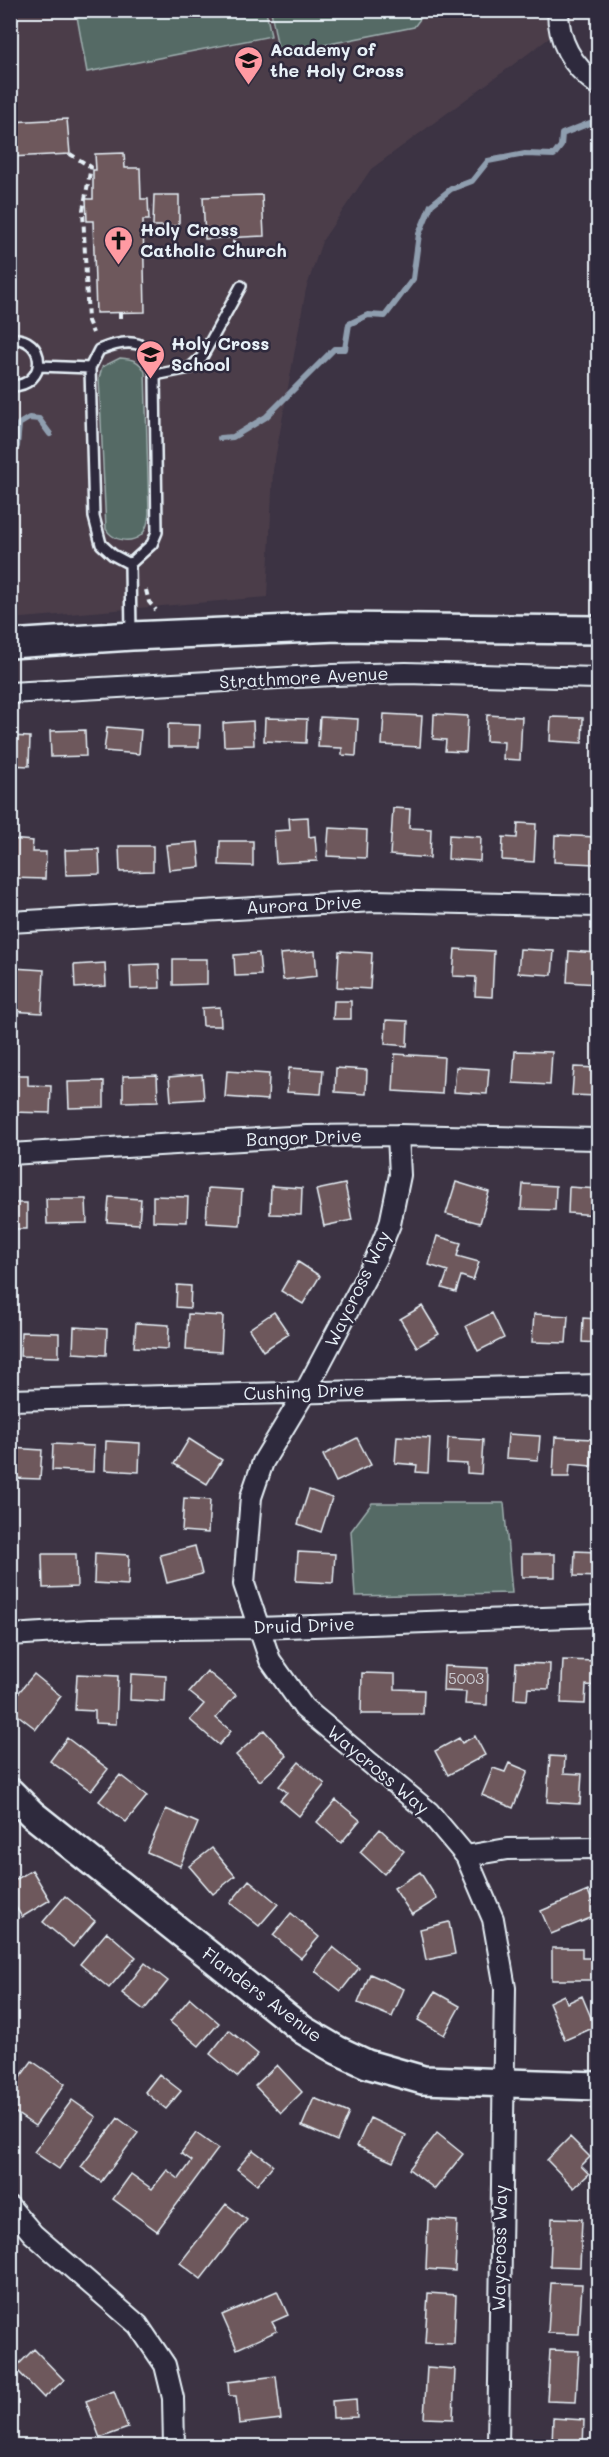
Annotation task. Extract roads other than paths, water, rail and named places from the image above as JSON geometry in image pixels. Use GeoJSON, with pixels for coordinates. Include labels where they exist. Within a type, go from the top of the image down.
{"type":"FeatureCollection","features":[{"type":"Feature","properties":{"kind":"street"},"geometry":{"type":"LineString","coordinates":[[558,10],[566,49],[580,72],[598,85]]}},
{"type":"Feature","properties":{"kind":"street"},"geometry":{"type":"LineString","coordinates":[[10,644],[337,627],[598,630]]}},
{"type":"Feature","properties":{"kind":"street","name":"Strathmore Avenue"},"geometry":{"type":"LineString","coordinates":[[10,693],[343,675],[417,674],[598,678]]}},
{"type":"Feature","properties":{"kind":"street","name":"Aurora Drive"},"geometry":{"type":"LineString","coordinates":[[10,922],[374,901],[598,906]]}},
{"type":"Feature","properties":{"kind":"street","name":"Bangor Drive"},"geometry":{"type":"LineString","coordinates":[[10,1154],[307,1136],[398,1135],[598,1139]]}},
{"type":"Feature","properties":{"kind":"street","name":"Waycross Way"},"geometry":{"type":"LineString","coordinates":[[398,1135],[400,1175],[390,1224],[376,1258],[305,1392],[262,1462],[251,1497],[244,1584],[270,1660],[304,1708],[429,1812],[466,1856],[493,1919],[505,1988],[498,2446]]}},
{"type":"Feature","properties":{"kind":"street","name":"Cushing Drive"},"geometry":{"type":"LineString","coordinates":[[10,1400],[598,1385]]}},
{"type":"Feature","properties":{"kind":"street","name":"Druid Drive"},"geometry":{"type":"LineString","coordinates":[[10,1635],[90,1630],[258,1629],[598,1616]]}},
{"type":"Feature","properties":{"kind":"street","name":"Flanders Avenue"},"geometry":{"type":"LineString","coordinates":[[10,1792],[32,1814],[303,2030],[337,2050],[367,2064],[423,2080],[598,2086]]}},
{"type":"Feature","properties":{"kind":"street"},"geometry":{"type":"LineString","coordinates":[[466,1856],[507,1849],[598,1848]]}},
{"type":"Feature","properties":{"kind":"street"},"geometry":{"type":"LineString","coordinates":[[10,2207],[33,2234],[138,2325],[165,2365],[173,2398],[174,2446]]}},
{"type":"Feature","properties":{"kind":"lane"},"geometry":{"type":"LineString","coordinates":[[155,375],[190,368],[202,357],[241,286]]}},
{"type":"Feature","properties":{"kind":"lane"},"geometry":{"type":"LineString","coordinates":[[10,339],[27,341],[34,347],[39,366],[30,382],[21,386],[10,386]]}},
{"type":"Feature","properties":{"kind":"lane"},"geometry":{"type":"LineString","coordinates":[[130,564],[113,555],[101,544],[94,517],[90,368],[99,350],[113,344],[135,344],[145,349],[151,359],[155,375],[157,532],[152,544],[130,564],[132,636]]}},
{"type":"Feature","properties":{"kind":"lane"},"geometry":{"type":"LineString","coordinates":[[39,366],[90,368]]}},
{"type":"Feature","properties":{"kind":"waterway"},"geometry":{"type":"LineString","coordinates":[[220,438],[233,437],[266,417],[334,349],[345,349],[349,324],[368,315],[385,316],[413,279],[419,234],[431,205],[451,189],[472,181],[488,161],[525,154],[554,155],[561,146],[562,134],[595,121]]}},
{"type":"Feature","properties":{"kind":"waterway"},"geometry":{"type":"LineString","coordinates":[[10,446],[17,446],[19,424],[29,418],[39,419],[50,434]]}},
{"type":"Feature","properties":{"kind":"place","name":"Academy of the Holy Cross"},"geometry":{"type":"Point","coordinates":[249,86]}},
{"type":"Feature","properties":{"kind":"place","name":"Holy Cross Catholic Church"},"geometry":{"type":"Point","coordinates":[119,266]}},
{"type":"Feature","properties":{"kind":"place","name":"Holy Cross School"},"geometry":{"type":"Point","coordinates":[150,380]}}]}
